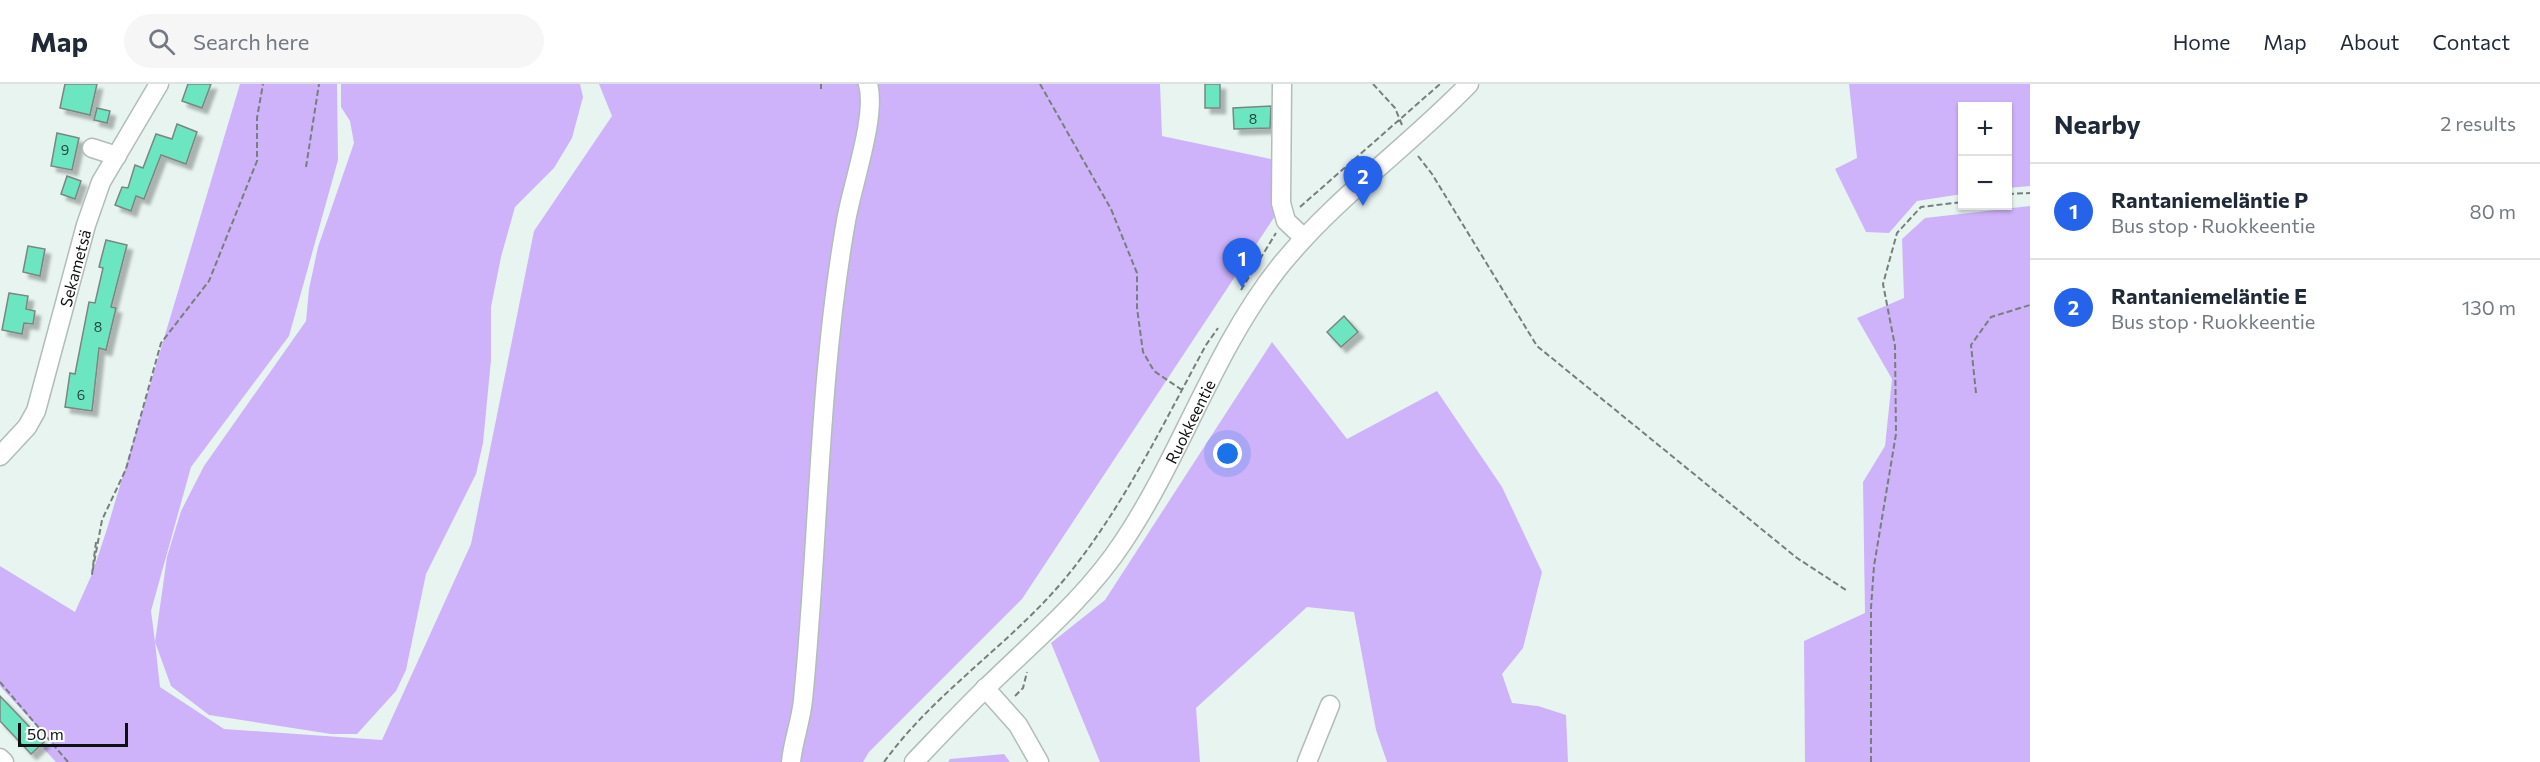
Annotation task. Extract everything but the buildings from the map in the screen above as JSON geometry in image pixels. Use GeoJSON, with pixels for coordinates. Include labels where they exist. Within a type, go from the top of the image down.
{"type":"FeatureCollection","features":[{"type":"Feature","properties":{"kind":"street","name":"Sekametsä"},"geometry":{"type":"LineString","coordinates":[[0,456],[27,427],[36,411],[86,225],[101,182],[117,156],[124,128],[159,84]]}},
{"type":"Feature","properties":{"kind":"street"},"geometry":{"type":"LineString","coordinates":[[790,762],[803,702],[823,396],[832,312],[846,222],[869,119],[871,94],[868,84]]}},
{"type":"Feature","properties":{"kind":"street"},"geometry":{"type":"LineString","coordinates":[[1282,84],[1281,203],[1286,221],[1304,238]]}},
{"type":"Feature","properties":{"kind":"street","name":"Ruokkeentie"},"geometry":{"type":"LineString","coordinates":[[914,762],[985,688],[1084,591],[1122,544],[1154,494],[1236,332],[1258,297],[1304,238],[1470,84]]}},
{"type":"Feature","properties":{"kind":"street"},"geometry":{"type":"LineString","coordinates":[[93,148],[117,156]]}},
{"type":"Feature","properties":{"kind":"street"},"geometry":{"type":"LineString","coordinates":[[985,688],[1018,725],[1039,762]]}},
{"type":"Feature","properties":{"kind":"street"},"geometry":{"type":"LineString","coordinates":[[1307,762],[1330,705]]}},
{"type":"Feature","properties":{"kind":"street"},"geometry":{"type":"LineString","coordinates":[[0,758],[4,762]]}},
{"type":"Feature","properties":{"kind":"path"},"geometry":{"type":"LineString","coordinates":[[96,542],[92,574],[102,520],[126,469],[160,343],[209,281],[257,161],[256,118],[263,84]]}},
{"type":"Feature","properties":{"kind":"path"},"geometry":{"type":"LineString","coordinates":[[306,167],[319,84]]}},
{"type":"Feature","properties":{"kind":"path"},"geometry":{"type":"LineString","coordinates":[[1040,84],[1111,209],[1137,273],[1137,308],[1143,352],[1154,371],[1182,390]]}},
{"type":"Feature","properties":{"kind":"path"},"geometry":{"type":"LineString","coordinates":[[1373,84],[1395,108],[1401,119],[1407,143],[1432,174],[1537,346],[1797,558],[1846,590]]}},
{"type":"Feature","properties":{"kind":"path"},"geometry":{"type":"LineString","coordinates":[[1237,297],[1271,239],[1286,221],[1440,84]]}},
{"type":"Feature","properties":{"kind":"path"},"geometry":{"type":"LineString","coordinates":[[2012,194],[2030,193]]}},
{"type":"Feature","properties":{"kind":"path"},"geometry":{"type":"LineString","coordinates":[[1871,762],[1871,608],[1875,566],[1896,434],[1895,346],[1883,284],[1897,233],[1921,207],[1958,202]]}},
{"type":"Feature","properties":{"kind":"path"},"geometry":{"type":"LineString","coordinates":[[1976,393],[1971,345],[1991,317],[2030,305]]}},
{"type":"Feature","properties":{"kind":"path"},"geometry":{"type":"LineString","coordinates":[[884,762],[897,744],[936,703],[1016,632],[1062,582],[1119,504],[1206,345],[1221,323]]}},
{"type":"Feature","properties":{"kind":"path"},"geometry":{"type":"LineString","coordinates":[[0,682],[68,762]]}},
{"type":"Feature","properties":{"kind":"shaded area"},"geometry":{"type":"Polygon","coordinates":[[[240,84],[337,84],[338,160],[289,336],[191,467],[151,611],[160,687],[224,729],[382,740],[471,544],[534,231],[612,116],[599,84],[1160,84],[1162,136],[1276,160],[1279,210],[1022,599],[869,752],[863,762],[56,762],[43,748],[52,743],[0,686],[0,566],[75,612],[92,574],[107,529],[240,84]]]}},
{"type":"Feature","properties":{"kind":"shaded area"},"geometry":{"type":"Polygon","coordinates":[[[341,84],[580,84],[583,97],[572,138],[554,168],[515,207],[501,257],[491,307],[491,360],[483,443],[476,474],[426,574],[406,670],[396,691],[357,734],[331,734],[209,715],[171,686],[155,642],[167,557],[181,511],[204,466],[306,321],[309,289],[318,247],[354,143],[350,121],[341,107],[341,84]]]}},
{"type":"Feature","properties":{"kind":"shaded area"},"geometry":{"type":"Polygon","coordinates":[[[1849,84],[2030,84],[2030,186],[2012,188],[2012,102],[1958,102],[1958,195],[1917,201],[1889,233],[1866,232],[1835,169],[1857,158],[1849,84]]]}},
{"type":"Feature","properties":{"kind":"shaded area"},"geometry":{"type":"Polygon","coordinates":[[[2030,206],[2030,762],[1805,762],[1804,641],[1865,613],[1863,482],[1885,446],[1892,379],[1857,318],[1904,298],[1902,239],[1925,218],[2012,210],[2012,208],[2030,206]]]}},
{"type":"Feature","properties":{"kind":"shaded area"},"geometry":{"type":"Polygon","coordinates":[[[1272,342],[1347,439],[1437,391],[1502,487],[1542,572],[1523,648],[1502,674],[1512,703],[1538,706],[1566,715],[1568,762],[1387,762],[1376,730],[1354,612],[1307,607],[1196,708],[1200,762],[1100,762],[1051,643],[1105,600],[1272,342]]]}},
{"type":"Feature","properties":{"kind":"shaded area"},"geometry":{"type":"Polygon","coordinates":[[[1004,754],[1010,762],[948,762],[950,759],[1004,754]]]}},
{"type":"Feature","properties":{"kind":"place","name":"Rantaniemeläntie E"},"geometry":{"type":"Point","coordinates":[1363,206]}},
{"type":"Feature","properties":{"kind":"place","name":"Rantaniemeläntie P"},"geometry":{"type":"Point","coordinates":[1242,288]}}]}
